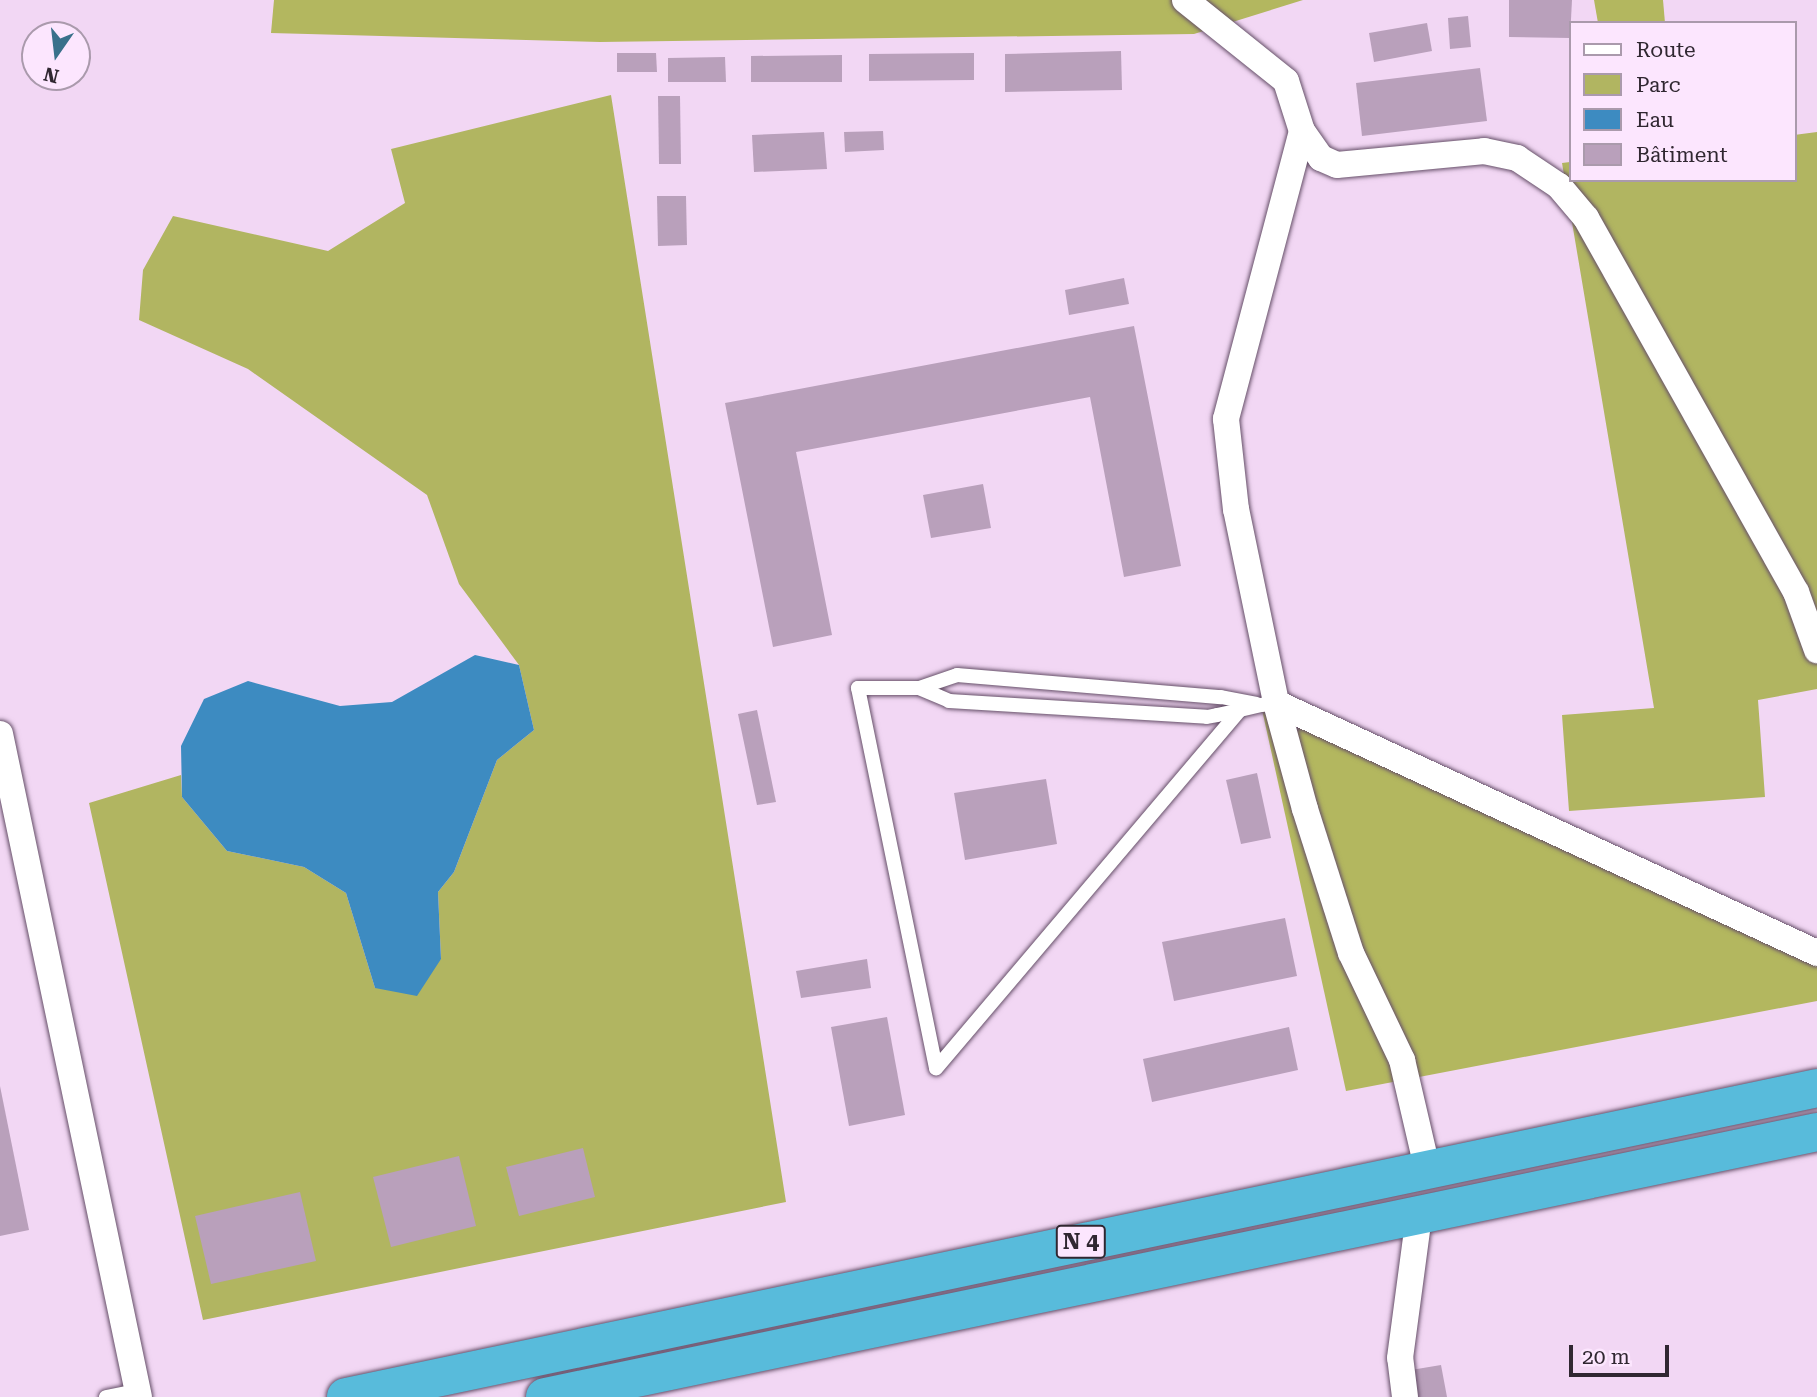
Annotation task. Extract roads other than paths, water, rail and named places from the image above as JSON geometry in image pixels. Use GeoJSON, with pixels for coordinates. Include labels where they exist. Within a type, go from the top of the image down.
{"type":"FeatureCollection","features":[{"type":"Feature","properties":{"kind":"highway","name":"N 4"},"geometry":{"type":"LineString","coordinates":[[345,1397],[1428,1172],[1817,1088]]}},
{"type":"Feature","properties":{"kind":"highway","name":"N 4"},"geometry":{"type":"LineString","coordinates":[[545,1397],[1817,1132]]}},
{"type":"Feature","properties":{"kind":"street"},"geometry":{"type":"LineString","coordinates":[[1185,0],[1286,81],[1302,131],[1321,158],[1337,166],[1484,151],[1517,158],[1559,186],[1586,218],[1796,592],[1817,650]]}},
{"type":"Feature","properties":{"kind":"street"},"geometry":{"type":"LineString","coordinates":[[1302,131],[1226,419],[1236,509],[1269,704],[1351,953],[1402,1060],[1428,1172]]}},
{"type":"Feature","properties":{"kind":"street"},"geometry":{"type":"LineString","coordinates":[[1269,704],[1817,953]]}},
{"type":"Feature","properties":{"kind":"street"},"geometry":{"type":"LineString","coordinates":[[0,734],[139,1394]]}},
{"type":"Feature","properties":{"kind":"street"},"geometry":{"type":"LineString","coordinates":[[1405,1397],[1400,1358],[1419,1215]]}},
{"type":"Feature","properties":{"kind":"lane"},"geometry":{"type":"LineString","coordinates":[[1240,710],[936,1068],[859,688],[919,688],[957,675],[1221,697],[1269,704]]}},
{"type":"Feature","properties":{"kind":"lane"},"geometry":{"type":"LineString","coordinates":[[919,688],[949,701],[1207,717],[1269,704]]}},
{"type":"Feature","properties":{"kind":"lane"},"geometry":{"type":"LineString","coordinates":[[106,1397],[139,1394]]}},
{"type":"Feature","properties":{"kind":"water"},"geometry":{"type":"Polygon","coordinates":[[[475,655],[519,665],[534,730],[497,760],[454,872],[438,892],[441,959],[417,996],[375,988],[346,893],[304,867],[227,851],[182,797],[181,746],[204,699],[248,681],[340,706],[392,702],[475,655]]]}}]}
